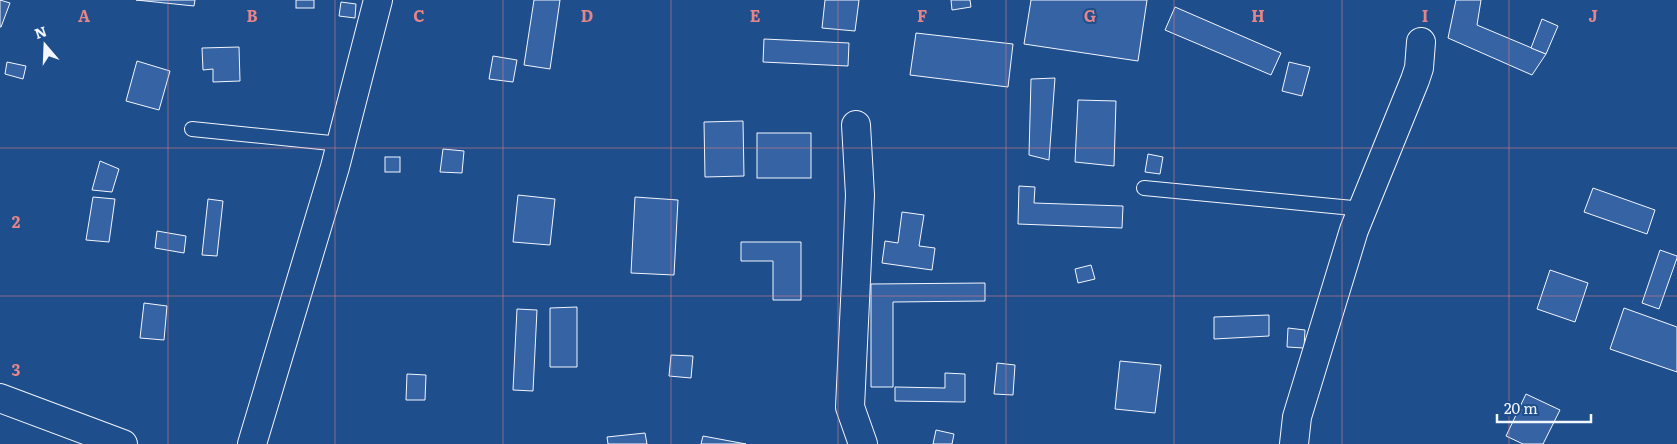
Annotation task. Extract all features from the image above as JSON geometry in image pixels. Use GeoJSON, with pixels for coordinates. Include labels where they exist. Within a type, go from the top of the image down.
{"type":"FeatureCollection","features":[{"type":"Feature","properties":{"kind":"street"},"geometry":{"type":"LineString","coordinates":[[252,444],[341,144],[378,0]]}},
{"type":"Feature","properties":{"kind":"street"},"geometry":{"type":"LineString","coordinates":[[1294,444],[1297,417],[1354,230],[1415,80],[1419,68],[1421,42]]}},
{"type":"Feature","properties":{"kind":"street"},"geometry":{"type":"LineString","coordinates":[[856,125],[860,195],[850,406],[863,444]]}},
{"type":"Feature","properties":{"kind":"street"},"geometry":{"type":"LineString","coordinates":[[0,398],[123,444]]}},
{"type":"Feature","properties":{"kind":"lane"},"geometry":{"type":"LineString","coordinates":[[192,129],[341,144]]}},
{"type":"Feature","properties":{"kind":"lane"},"geometry":{"type":"LineString","coordinates":[[1144,188],[1363,209]]}},
{"type":"Feature","properties":{"kind":"building"},"geometry":{"type":"Polygon","coordinates":[[[0,0],[10,3],[1,27],[0,27],[0,0]]]}},
{"type":"Feature","properties":{"kind":"building"},"geometry":{"type":"Polygon","coordinates":[[[136,0],[195,0],[194,6],[136,0]]]}},
{"type":"Feature","properties":{"kind":"building"},"geometry":{"type":"Polygon","coordinates":[[[296,0],[314,0],[314,8],[296,8],[296,0]]]}},
{"type":"Feature","properties":{"kind":"building"},"geometry":{"type":"Polygon","coordinates":[[[534,0],[560,0],[550,69],[524,65],[534,0]]]}},
{"type":"Feature","properties":{"kind":"building"},"geometry":{"type":"Polygon","coordinates":[[[825,0],[859,0],[855,31],[822,28],[825,0]]]}},
{"type":"Feature","properties":{"kind":"building"},"geometry":{"type":"Polygon","coordinates":[[[951,0],[970,0],[971,7],[952,10],[951,0]]]}},
{"type":"Feature","properties":{"kind":"building"},"geometry":{"type":"Polygon","coordinates":[[[1031,0],[1147,0],[1138,61],[1024,44],[1031,0]]]}},
{"type":"Feature","properties":{"kind":"building"},"geometry":{"type":"Polygon","coordinates":[[[1456,0],[1481,0],[1477,25],[1546,54],[1532,75],[1448,38],[1456,0]]]}},
{"type":"Feature","properties":{"kind":"building"},"geometry":{"type":"Polygon","coordinates":[[[341,2],[356,4],[355,18],[339,16],[341,2]]]}},
{"type":"Feature","properties":{"kind":"building"},"geometry":{"type":"Polygon","coordinates":[[[1175,7],[1281,53],[1271,75],[1165,30],[1175,7]]]}},
{"type":"Feature","properties":{"kind":"building"},"geometry":{"type":"Polygon","coordinates":[[[1542,19],[1558,26],[1546,54],[1531,48],[1542,19]]]}},
{"type":"Feature","properties":{"kind":"building"},"geometry":{"type":"Polygon","coordinates":[[[916,33],[1013,44],[1008,87],[910,75],[916,33]]]}},
{"type":"Feature","properties":{"kind":"building"},"geometry":{"type":"Polygon","coordinates":[[[764,39],[849,43],[848,66],[763,62],[764,39]]]}},
{"type":"Feature","properties":{"kind":"building"},"geometry":{"type":"Polygon","coordinates":[[[239,47],[240,81],[213,82],[213,69],[203,70],[202,48],[239,47]]]}},
{"type":"Feature","properties":{"kind":"building"},"geometry":{"type":"Polygon","coordinates":[[[493,56],[517,60],[513,82],[489,79],[493,56]]]}},
{"type":"Feature","properties":{"kind":"building"},"geometry":{"type":"Polygon","coordinates":[[[137,61],[170,71],[159,110],[126,101],[137,61]]]}},
{"type":"Feature","properties":{"kind":"building"},"geometry":{"type":"Polygon","coordinates":[[[7,62],[26,66],[23,79],[5,74],[7,62]]]}},
{"type":"Feature","properties":{"kind":"building"},"geometry":{"type":"Polygon","coordinates":[[[1289,62],[1310,67],[1302,96],[1282,91],[1289,62]]]}},
{"type":"Feature","properties":{"kind":"building"},"geometry":{"type":"Polygon","coordinates":[[[1055,78],[1049,160],[1029,155],[1031,79],[1055,78]]]}},
{"type":"Feature","properties":{"kind":"building"},"geometry":{"type":"Polygon","coordinates":[[[1078,100],[1116,101],[1114,166],[1075,162],[1078,100]]]}},
{"type":"Feature","properties":{"kind":"building"},"geometry":{"type":"Polygon","coordinates":[[[743,121],[744,176],[705,177],[704,122],[743,121]]]}},
{"type":"Feature","properties":{"kind":"building"},"geometry":{"type":"Polygon","coordinates":[[[757,133],[811,133],[811,178],[757,178],[757,133]]]}},
{"type":"Feature","properties":{"kind":"building"},"geometry":{"type":"Polygon","coordinates":[[[443,149],[464,151],[462,173],[440,172],[443,149]]]}},
{"type":"Feature","properties":{"kind":"building"},"geometry":{"type":"Polygon","coordinates":[[[1148,154],[1163,157],[1160,174],[1145,172],[1148,154]]]}},
{"type":"Feature","properties":{"kind":"building"},"geometry":{"type":"Polygon","coordinates":[[[385,157],[400,157],[400,172],[385,172],[385,157]]]}},
{"type":"Feature","properties":{"kind":"building"},"geometry":{"type":"Polygon","coordinates":[[[100,161],[119,169],[112,192],[92,190],[100,161]]]}},
{"type":"Feature","properties":{"kind":"building"},"geometry":{"type":"Polygon","coordinates":[[[1019,186],[1035,187],[1034,203],[1123,206],[1122,228],[1018,224],[1019,186]]]}},
{"type":"Feature","properties":{"kind":"building"},"geometry":{"type":"Polygon","coordinates":[[[1593,188],[1655,210],[1647,234],[1584,212],[1593,188]]]}},
{"type":"Feature","properties":{"kind":"building"},"geometry":{"type":"Polygon","coordinates":[[[518,195],[555,199],[550,245],[513,242],[518,195]]]}},
{"type":"Feature","properties":{"kind":"building"},"geometry":{"type":"Polygon","coordinates":[[[93,197],[115,199],[109,242],[86,240],[93,197]]]}},
{"type":"Feature","properties":{"kind":"building"},"geometry":{"type":"Polygon","coordinates":[[[635,197],[678,200],[674,275],[631,273],[635,197]]]}},
{"type":"Feature","properties":{"kind":"building"},"geometry":{"type":"Polygon","coordinates":[[[208,199],[223,201],[217,256],[202,255],[208,199]]]}},
{"type":"Feature","properties":{"kind":"building"},"geometry":{"type":"Polygon","coordinates":[[[902,212],[924,215],[919,246],[935,248],[932,270],[882,263],[885,241],[898,243],[902,212]]]}},
{"type":"Feature","properties":{"kind":"building"},"geometry":{"type":"Polygon","coordinates":[[[157,231],[186,236],[184,253],[155,248],[157,231]]]}},
{"type":"Feature","properties":{"kind":"building"},"geometry":{"type":"Polygon","coordinates":[[[741,242],[801,242],[801,300],[773,300],[773,261],[741,261],[741,242]]]}},
{"type":"Feature","properties":{"kind":"building"},"geometry":{"type":"Polygon","coordinates":[[[1660,250],[1677,256],[1677,258],[1659,309],[1642,303],[1660,250]]]}},
{"type":"Feature","properties":{"kind":"building"},"geometry":{"type":"Polygon","coordinates":[[[1091,265],[1095,279],[1078,283],[1075,269],[1091,265]]]}},
{"type":"Feature","properties":{"kind":"building"},"geometry":{"type":"Polygon","coordinates":[[[1550,270],[1588,283],[1575,322],[1537,309],[1550,270]]]}},
{"type":"Feature","properties":{"kind":"building"},"geometry":{"type":"Polygon","coordinates":[[[985,283],[985,301],[893,302],[893,387],[871,387],[871,284],[985,283]]]}},
{"type":"Feature","properties":{"kind":"building"},"geometry":{"type":"Polygon","coordinates":[[[144,303],[167,306],[164,340],[140,338],[144,303]]]}},
{"type":"Feature","properties":{"kind":"building"},"geometry":{"type":"Polygon","coordinates":[[[577,307],[577,367],[550,367],[550,308],[577,307]]]}},
{"type":"Feature","properties":{"kind":"building"},"geometry":{"type":"Polygon","coordinates":[[[1624,308],[1677,327],[1677,372],[1610,349],[1624,308]]]}},
{"type":"Feature","properties":{"kind":"building"},"geometry":{"type":"Polygon","coordinates":[[[517,309],[537,310],[533,391],[513,390],[517,309]]]}},
{"type":"Feature","properties":{"kind":"building"},"geometry":{"type":"Polygon","coordinates":[[[1269,315],[1269,336],[1214,339],[1214,317],[1269,315]]]}},
{"type":"Feature","properties":{"kind":"building"},"geometry":{"type":"Polygon","coordinates":[[[1288,328],[1305,330],[1304,348],[1287,347],[1288,328]]]}},
{"type":"Feature","properties":{"kind":"building"},"geometry":{"type":"Polygon","coordinates":[[[671,355],[693,356],[691,378],[669,376],[671,355]]]}},
{"type":"Feature","properties":{"kind":"building"},"geometry":{"type":"Polygon","coordinates":[[[1120,361],[1161,365],[1155,413],[1115,409],[1120,361]]]}},
{"type":"Feature","properties":{"kind":"building"},"geometry":{"type":"Polygon","coordinates":[[[997,363],[1015,365],[1013,395],[994,394],[997,363]]]}},
{"type":"Feature","properties":{"kind":"building"},"geometry":{"type":"Polygon","coordinates":[[[945,373],[965,374],[965,402],[895,401],[895,387],[945,388],[945,373]]]}},
{"type":"Feature","properties":{"kind":"building"},"geometry":{"type":"Polygon","coordinates":[[[407,374],[426,375],[425,400],[406,400],[407,374]]]}},
{"type":"Feature","properties":{"kind":"building"},"geometry":{"type":"Polygon","coordinates":[[[1526,394],[1560,410],[1543,444],[1523,444],[1506,436],[1526,394]]]}},
{"type":"Feature","properties":{"kind":"building"},"geometry":{"type":"Polygon","coordinates":[[[936,430],[954,434],[952,444],[933,444],[936,430]]]}},
{"type":"Feature","properties":{"kind":"building"},"geometry":{"type":"Polygon","coordinates":[[[645,433],[647,444],[608,444],[607,437],[645,433]]]}},
{"type":"Feature","properties":{"kind":"building"},"geometry":{"type":"Polygon","coordinates":[[[703,436],[746,444],[701,444],[703,436]]]}}]}
